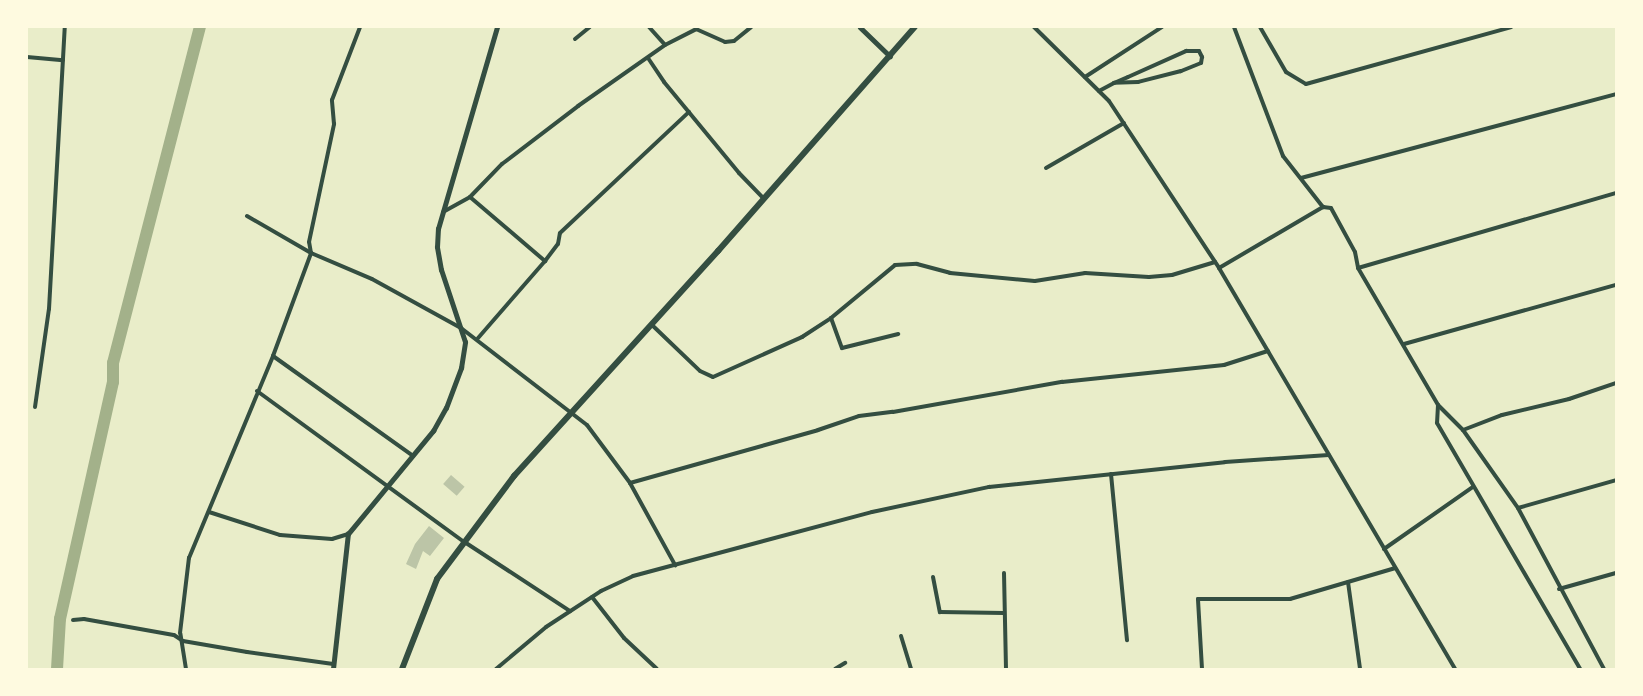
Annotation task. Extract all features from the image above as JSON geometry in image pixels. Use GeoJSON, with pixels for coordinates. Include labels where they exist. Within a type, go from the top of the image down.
{"type":"FeatureCollection","features":[{"type":"Feature","properties":{"kind":"highway"},"geometry":{"type":"LineString","coordinates":[[402,669],[431,589],[463,542],[514,476],[764,199],[915,27]]}},
{"type":"Feature","properties":{"kind":"street"},"geometry":{"type":"LineString","coordinates":[[34,407],[49,309],[65,27]]}},
{"type":"Feature","properties":{"kind":"street"},"geometry":{"type":"LineString","coordinates":[[186,669],[183,640],[180,633],[189,558],[273,356],[311,253],[309,242],[334,124],[332,100],[360,27]]}},
{"type":"Feature","properties":{"kind":"street"},"geometry":{"type":"LineString","coordinates":[[73,620],[174,635],[183,640],[333,666],[348,534],[433,431],[446,408],[461,368],[465,342],[441,270],[437,247],[443,212],[495,27]]}},
{"type":"Feature","properties":{"kind":"street"},"geometry":{"type":"LineString","coordinates":[[575,39],[590,27]]}},
{"type":"Feature","properties":{"kind":"street"},"geometry":{"type":"LineString","coordinates":[[649,27],[665,45]]}},
{"type":"Feature","properties":{"kind":"street"},"geometry":{"type":"LineString","coordinates":[[443,212],[470,197],[502,164],[578,106],[665,45],[696,30],[725,42],[734,41],[752,27]]}},
{"type":"Feature","properties":{"kind":"street"},"geometry":{"type":"LineString","coordinates":[[860,27],[890,56]]}},
{"type":"Feature","properties":{"kind":"street"},"geometry":{"type":"LineString","coordinates":[[1035,27],[1099,91],[1124,123],[1219,268],[1455,669]]}},
{"type":"Feature","properties":{"kind":"street"},"geometry":{"type":"LineString","coordinates":[[1085,77],[1162,27]]}},
{"type":"Feature","properties":{"kind":"street"},"geometry":{"type":"LineString","coordinates":[[1234,27],[1283,156],[1323,207]]}},
{"type":"Feature","properties":{"kind":"street"},"geometry":{"type":"LineString","coordinates":[[1260,27],[1286,72],[1306,84],[1511,27]]}},
{"type":"Feature","properties":{"kind":"street"},"geometry":{"type":"LineString","coordinates":[[1099,91],[1114,83],[1186,51],[1198,51],[1202,57],[1201,63],[1181,71],[1138,82],[1114,83]]}},
{"type":"Feature","properties":{"kind":"street"},"geometry":{"type":"LineString","coordinates":[[27,57],[63,60]]}},
{"type":"Feature","properties":{"kind":"street"},"geometry":{"type":"LineString","coordinates":[[648,58],[739,173],[764,199]]}},
{"type":"Feature","properties":{"kind":"street"},"geometry":{"type":"LineString","coordinates":[[1301,178],[1616,94]]}},
{"type":"Feature","properties":{"kind":"street"},"geometry":{"type":"LineString","coordinates":[[478,338],[545,261],[558,244],[560,233],[689,112]]}},
{"type":"Feature","properties":{"kind":"street"},"geometry":{"type":"LineString","coordinates":[[1046,168],[1124,123]]}},
{"type":"Feature","properties":{"kind":"street"},"geometry":{"type":"LineString","coordinates":[[1358,268],[1616,193]]}},
{"type":"Feature","properties":{"kind":"street"},"geometry":{"type":"LineString","coordinates":[[470,197],[545,261]]}},
{"type":"Feature","properties":{"kind":"street"},"geometry":{"type":"LineString","coordinates":[[1219,268],[1323,207],[1331,208],[1355,252],[1358,268],[1438,405],[1463,430],[1518,508],[1559,589],[1605,669]]}},
{"type":"Feature","properties":{"kind":"street"},"geometry":{"type":"LineString","coordinates":[[247,216],[311,253],[372,279],[478,338],[571,413],[602,442],[630,483],[675,565]]}},
{"type":"Feature","properties":{"kind":"street"},"geometry":{"type":"LineString","coordinates":[[651,324],[700,371],[713,377],[802,337],[831,318],[895,265],[916,264],[950,273],[1035,281],[1085,273],[1149,277],[1172,275],[1215,262]]}},
{"type":"Feature","properties":{"kind":"street"},"geometry":{"type":"LineString","coordinates":[[1404,344],[1616,285]]}},
{"type":"Feature","properties":{"kind":"street"},"geometry":{"type":"LineString","coordinates":[[831,318],[842,348],[898,334]]}},
{"type":"Feature","properties":{"kind":"street"},"geometry":{"type":"LineString","coordinates":[[630,483],[818,430],[859,416],[1062,382],[1224,365],[1268,351]]}},
{"type":"Feature","properties":{"kind":"street"},"geometry":{"type":"LineString","coordinates":[[273,356],[413,456]]}},
{"type":"Feature","properties":{"kind":"street"},"geometry":{"type":"LineString","coordinates":[[1463,430],[1481,421],[1569,399],[1616,383]]}},
{"type":"Feature","properties":{"kind":"street"},"geometry":{"type":"LineString","coordinates":[[257,391],[463,542],[570,611]]}},
{"type":"Feature","properties":{"kind":"street"},"geometry":{"type":"LineString","coordinates":[[1438,405],[1437,423],[1580,669]]}},
{"type":"Feature","properties":{"kind":"street"},"geometry":{"type":"LineString","coordinates":[[496,669],[546,627],[592,597],[633,576],[872,512],[989,487],[1225,462],[1329,455]]}},
{"type":"Feature","properties":{"kind":"street"},"geometry":{"type":"LineString","coordinates":[[1111,474],[1127,640]]}},
{"type":"Feature","properties":{"kind":"street"},"geometry":{"type":"LineString","coordinates":[[1518,508],[1616,480]]}},
{"type":"Feature","properties":{"kind":"street"},"geometry":{"type":"LineString","coordinates":[[1384,549],[1473,487]]}},
{"type":"Feature","properties":{"kind":"street"},"geometry":{"type":"LineString","coordinates":[[209,512],[280,536],[332,539],[348,534]]}},
{"type":"Feature","properties":{"kind":"street"},"geometry":{"type":"LineString","coordinates":[[1202,669],[1198,599],[1290,599],[1395,568]]}},
{"type":"Feature","properties":{"kind":"street"},"geometry":{"type":"LineString","coordinates":[[1004,573],[1006,669]]}},
{"type":"Feature","properties":{"kind":"street"},"geometry":{"type":"LineString","coordinates":[[1559,589],[1616,573]]}},
{"type":"Feature","properties":{"kind":"street"},"geometry":{"type":"LineString","coordinates":[[933,577],[940,612],[1004,613]]}},
{"type":"Feature","properties":{"kind":"street"},"geometry":{"type":"LineString","coordinates":[[1348,582],[1360,669]]}},
{"type":"Feature","properties":{"kind":"street"},"geometry":{"type":"LineString","coordinates":[[592,597],[624,638],[657,669]]}},
{"type":"Feature","properties":{"kind":"street"},"geometry":{"type":"LineString","coordinates":[[901,636],[910,669]]}},
{"type":"Feature","properties":{"kind":"street"},"geometry":{"type":"LineString","coordinates":[[835,669],[845,663]]}},
{"type":"Feature","properties":{"kind":"building"},"geometry":{"type":"Polygon","coordinates":[[[451,475],[465,487],[457,496],[443,484],[451,475]]]}},
{"type":"Feature","properties":{"kind":"building"},"geometry":{"type":"Polygon","coordinates":[[[429,526],[444,538],[430,556],[423,551],[416,569],[406,564],[415,544],[429,526]]]}},
{"type":"Feature","properties":{"kind":"waterway"},"geometry":{"type":"LineString","coordinates":[[57,669],[60,619],[113,382],[113,363],[200,27]]}}]}
